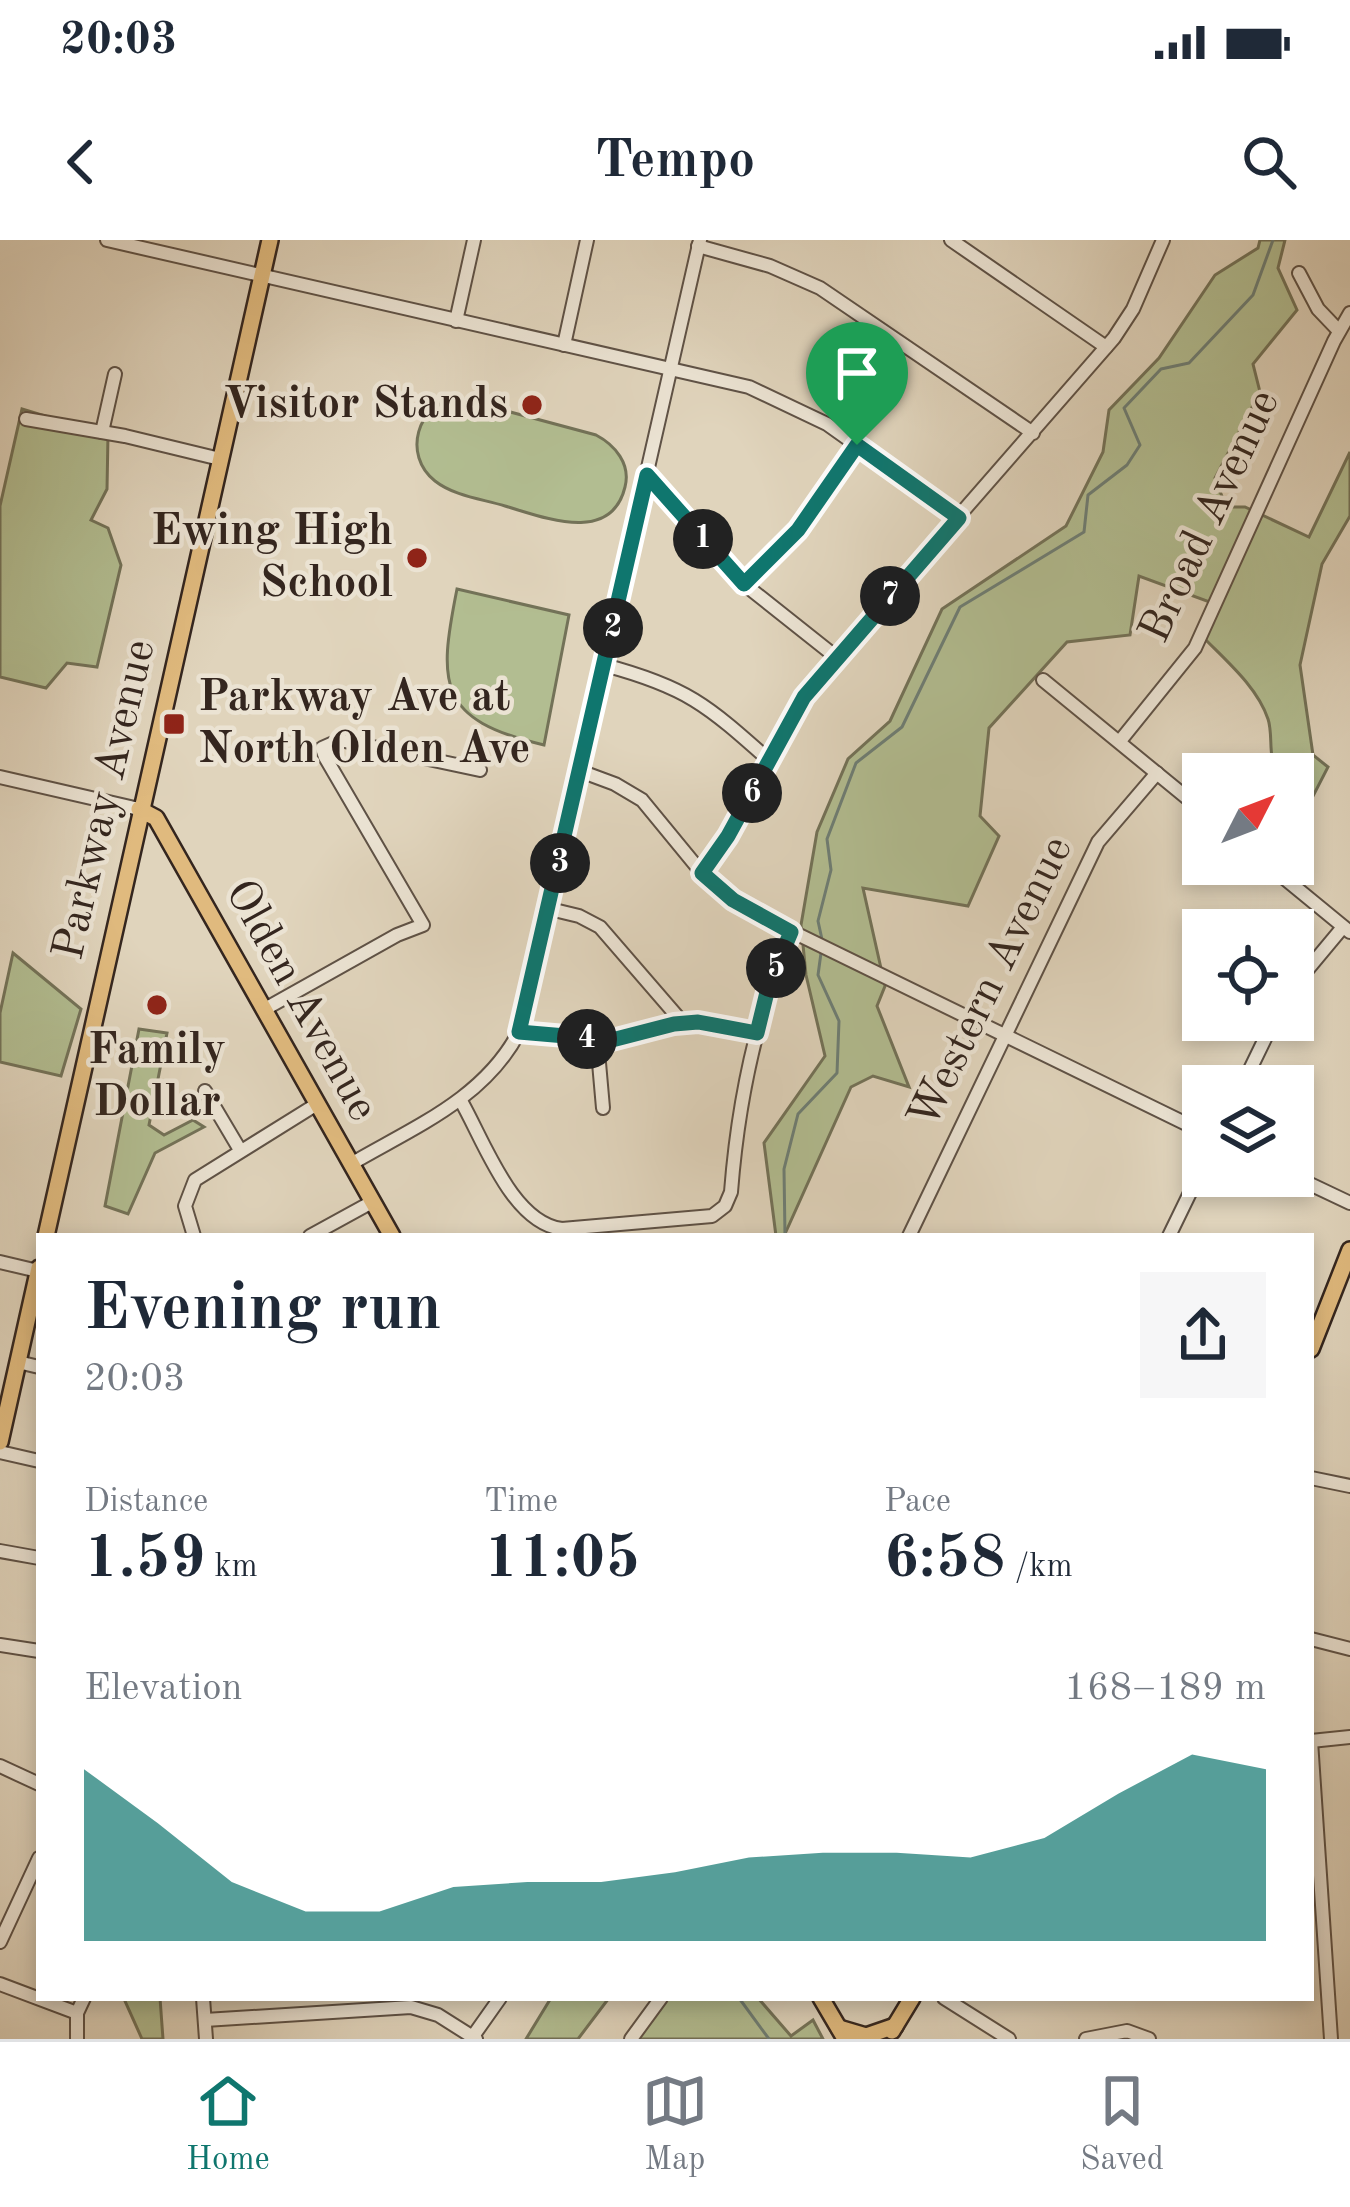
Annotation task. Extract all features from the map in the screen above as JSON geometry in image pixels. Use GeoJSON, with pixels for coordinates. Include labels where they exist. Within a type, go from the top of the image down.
{"type":"FeatureCollection","features":[{"type":"Feature","properties":{"kind":"main road","name":"Parkway Avenue"},"geometry":{"type":"LineString","coordinates":[[47,1233],[269,240]]}},
{"type":"Feature","properties":{"kind":"main road","name":"Olden Avenue"},"geometry":{"type":"LineString","coordinates":[[140,808],[156,818],[390,1233]]}},
{"type":"Feature","properties":{"kind":"main road"},"geometry":{"type":"LineString","coordinates":[[1314,1341],[1350,1250]]}},
{"type":"Feature","properties":{"kind":"main road"},"geometry":{"type":"LineString","coordinates":[[0,1442],[36,1282]]}},
{"type":"Feature","properties":{"kind":"main road"},"geometry":{"type":"LineString","coordinates":[[823,2001],[842,2034],[866,2036],[891,2033],[910,2001]]}},
{"type":"Feature","properties":{"kind":"street"},"geometry":{"type":"LineString","coordinates":[[107,240],[735,383],[776,397],[857,445],[959,518]]}},
{"type":"Feature","properties":{"kind":"street"},"geometry":{"type":"LineString","coordinates":[[456,321],[474,240]]}},
{"type":"Feature","properties":{"kind":"street"},"geometry":{"type":"LineString","coordinates":[[564,345],[587,240]]}},
{"type":"Feature","properties":{"kind":"street"},"geometry":{"type":"LineString","coordinates":[[951,240],[1106,347]]}},
{"type":"Feature","properties":{"kind":"street"},"geometry":{"type":"LineString","coordinates":[[702,873],[728,836],[804,697],[1106,347],[1133,309],[1162,240]]}},
{"type":"Feature","properties":{"kind":"street"},"geometry":{"type":"LineString","coordinates":[[351,1164],[461,1101],[499,1066],[519,1032],[699,243],[820,288],[1033,434]]}},
{"type":"Feature","properties":{"kind":"street"},"geometry":{"type":"LineString","coordinates":[[1299,272],[1318,309],[1339,331]]}},
{"type":"Feature","properties":{"kind":"street","name":"Broad Avenue"},"geometry":{"type":"LineString","coordinates":[[1120,742],[1195,648],[1350,313]]}},
{"type":"Feature","properties":{"kind":"street"},"geometry":{"type":"LineString","coordinates":[[102,432],[115,374]]}},
{"type":"Feature","properties":{"kind":"street"},"geometry":{"type":"LineString","coordinates":[[26,419],[220,458]]}},
{"type":"Feature","properties":{"kind":"street"},"geometry":{"type":"LineString","coordinates":[[744,584],[798,530],[857,445]]}},
{"type":"Feature","properties":{"kind":"street"},"geometry":{"type":"LineString","coordinates":[[647,475],[744,584],[836,657]]}},
{"type":"Feature","properties":{"kind":"street"},"geometry":{"type":"LineString","coordinates":[[604,664],[686,692],[770,760]]}},
{"type":"Feature","properties":{"kind":"street"},"geometry":{"type":"LineString","coordinates":[[1043,680],[1182,794]]}},
{"type":"Feature","properties":{"kind":"street"},"geometry":{"type":"LineString","coordinates":[[265,1009],[423,925],[325,757],[322,748],[326,743],[340,740],[480,770]]}},
{"type":"Feature","properties":{"kind":"street"},"geometry":{"type":"LineString","coordinates":[[580,771],[642,800],[702,873],[743,907],[1182,1122]]}},
{"type":"Feature","properties":{"kind":"street","name":"Western Avenue"},"geometry":{"type":"LineString","coordinates":[[911,1233],[1098,842],[1157,773]]}},
{"type":"Feature","properties":{"kind":"street"},"geometry":{"type":"LineString","coordinates":[[0,777],[140,808]]}},
{"type":"Feature","properties":{"kind":"street"},"geometry":{"type":"LineString","coordinates":[[1292,885],[1347,930],[1314,965]]}},
{"type":"Feature","properties":{"kind":"street"},"geometry":{"type":"LineString","coordinates":[[550,909],[601,927],[683,1023]]}},
{"type":"Feature","properties":{"kind":"street"},"geometry":{"type":"LineString","coordinates":[[461,1101],[518,1203],[542,1225],[562,1229],[704,1219],[719,1212],[731,1192],[742,1098],[769,984],[791,932]]}},
{"type":"Feature","properties":{"kind":"street"},"geometry":{"type":"LineString","coordinates":[[519,1032],[597,1040],[683,1023],[757,1033]]}},
{"type":"Feature","properties":{"kind":"street"},"geometry":{"type":"LineString","coordinates":[[597,1040],[604,1108]]}},
{"type":"Feature","properties":{"kind":"street"},"geometry":{"type":"LineString","coordinates":[[205,1091],[240,1150]]}},
{"type":"Feature","properties":{"kind":"street"},"geometry":{"type":"LineString","coordinates":[[193,1233],[186,1215],[190,1188],[202,1172],[317,1104]]}},
{"type":"Feature","properties":{"kind":"street"},"geometry":{"type":"LineString","coordinates":[[1314,1186],[1350,1203]]}},
{"type":"Feature","properties":{"kind":"street"},"geometry":{"type":"LineString","coordinates":[[1170,1233],[1188,1197]]}},
{"type":"Feature","properties":{"kind":"street"},"geometry":{"type":"LineString","coordinates":[[315,1233],[372,1202]]}},
{"type":"Feature","properties":{"kind":"street"},"geometry":{"type":"LineString","coordinates":[[0,1262],[36,1268]]}},
{"type":"Feature","properties":{"kind":"street"},"geometry":{"type":"LineString","coordinates":[[18,1362],[36,1366]]}},
{"type":"Feature","properties":{"kind":"street"},"geometry":{"type":"LineString","coordinates":[[0,1452],[36,1461]]}},
{"type":"Feature","properties":{"kind":"street"},"geometry":{"type":"LineString","coordinates":[[1314,1479],[1350,1486]]}},
{"type":"Feature","properties":{"kind":"street"},"geometry":{"type":"LineString","coordinates":[[0,1551],[36,1557]]}},
{"type":"Feature","properties":{"kind":"street"},"geometry":{"type":"LineString","coordinates":[[1314,1640],[1350,1649]]}},
{"type":"Feature","properties":{"kind":"street"},"geometry":{"type":"LineString","coordinates":[[0,1645],[36,1651]]}},
{"type":"Feature","properties":{"kind":"street"},"geometry":{"type":"LineString","coordinates":[[1314,1741],[1350,1737]]}},
{"type":"Feature","properties":{"kind":"street"},"geometry":{"type":"LineString","coordinates":[[0,1766],[36,1783]]}},
{"type":"Feature","properties":{"kind":"street"},"geometry":{"type":"LineString","coordinates":[[1315,1845],[1331,2039]]}},
{"type":"Feature","properties":{"kind":"street"},"geometry":{"type":"LineString","coordinates":[[0,1942],[36,1864]]}},
{"type":"Feature","properties":{"kind":"street"},"geometry":{"type":"LineString","coordinates":[[0,1984],[36,1998]]}},
{"type":"Feature","properties":{"kind":"street"},"geometry":{"type":"LineString","coordinates":[[1314,1989],[1328,1991]]}},
{"type":"Feature","properties":{"kind":"street"},"geometry":{"type":"LineString","coordinates":[[45,2001],[77,2013]]}},
{"type":"Feature","properties":{"kind":"street"},"geometry":{"type":"LineString","coordinates":[[77,2039],[82,2001]]}},
{"type":"Feature","properties":{"kind":"street"},"geometry":{"type":"LineString","coordinates":[[203,2001],[206,2039]]}},
{"type":"Feature","properties":{"kind":"street"},"geometry":{"type":"LineString","coordinates":[[205,2020],[397,2006],[438,2015],[473,2038],[498,2001]]}},
{"type":"Feature","properties":{"kind":"street"},"geometry":{"type":"LineString","coordinates":[[631,2039],[659,2001]]}},
{"type":"Feature","properties":{"kind":"street"},"geometry":{"type":"LineString","coordinates":[[949,2001],[1009,2039]]}},
{"type":"Feature","properties":{"kind":"street"},"geometry":{"type":"LineString","coordinates":[[1086,2039],[1119,2031],[1149,2039]]}},
{"type":"Feature","properties":{"kind":"green space"},"geometry":{"type":"Polygon","coordinates":[[[1260,240],[1285,240],[1278,268],[1297,310],[1253,364],[1260,392],[1215,478],[1226,507],[1245,507],[1309,537],[1350,452],[1350,516],[1322,564],[1300,665],[1313,753],[1272,753],[1268,719],[1256,695],[1201,635],[1218,605],[1139,576],[1130,635],[1067,642],[989,728],[980,816],[999,836],[968,906],[863,888],[885,986],[877,1006],[909,1087],[873,1076],[851,1087],[785,1233],[776,1233],[764,1143],[825,1056],[806,975],[801,925],[817,832],[848,759],[890,721],[942,609],[1066,526],[1103,452],[1109,410],[1159,358],[1215,275],[1258,248],[1260,240]]]}},
{"type":"Feature","properties":{"kind":"green space"},"geometry":{"type":"Polygon","coordinates":[[[458,398],[603,439],[620,456],[626,471],[617,505],[606,516],[591,521],[556,520],[469,497],[435,481],[419,458],[419,432],[432,409],[458,398]]]}},
{"type":"Feature","properties":{"kind":"green space"},"geometry":{"type":"Polygon","coordinates":[[[22,409],[108,435],[107,489],[91,520],[108,528],[121,565],[97,667],[67,663],[46,688],[0,677],[0,506],[22,409]]]}},
{"type":"Feature","properties":{"kind":"green space"},"geometry":{"type":"Polygon","coordinates":[[[457,589],[569,615],[544,745],[483,723],[464,710],[453,693],[448,650],[457,589]]]}},
{"type":"Feature","properties":{"kind":"green space"},"geometry":{"type":"Polygon","coordinates":[[[1314,756],[1328,767],[1314,794],[1314,756]]]}},
{"type":"Feature","properties":{"kind":"green space"},"geometry":{"type":"Polygon","coordinates":[[[13,953],[81,1009],[61,1076],[0,1062],[0,1013],[13,953]]]}},
{"type":"Feature","properties":{"kind":"green space"},"geometry":{"type":"Polygon","coordinates":[[[139,1029],[167,1033],[149,1125],[164,1135],[193,1120],[204,1127],[155,1153],[128,1214],[105,1206],[139,1029]]]}},
{"type":"Feature","properties":{"kind":"green space"},"geometry":{"type":"Polygon","coordinates":[[[125,2001],[160,2001],[163,2039],[142,2039],[125,2001]]]}},
{"type":"Feature","properties":{"kind":"green space"},"geometry":{"type":"Polygon","coordinates":[[[549,2001],[607,2001],[578,2039],[526,2039],[549,2001]]]}},
{"type":"Feature","properties":{"kind":"green space"},"geometry":{"type":"Polygon","coordinates":[[[666,2001],[761,2001],[791,2036],[813,2020],[823,2039],[636,2039],[666,2001]]]}},
{"type":"Feature","properties":{"kind":"waterway"},"geometry":{"type":"LineString","coordinates":[[823,944],[818,921],[831,870],[827,839],[856,763],[902,727],[960,607],[1084,532],[1088,495],[1127,465],[1140,445],[1124,408],[1161,369],[1189,363],[1253,295],[1273,240]]}},
{"type":"Feature","properties":{"kind":"waterway"},"geometry":{"type":"LineString","coordinates":[[785,1233],[784,1169],[798,1114],[837,1073],[839,1021],[818,975],[821,953]]}},
{"type":"Feature","properties":{"kind":"waterway"},"geometry":{"type":"LineString","coordinates":[[741,2001],[769,2039]]}},
{"type":"Feature","properties":{"kind":"place","name":"Visitor Stands"},"geometry":{"type":"Point","coordinates":[532,405]}},
{"type":"Feature","properties":{"kind":"place","name":"Ewing High School"},"geometry":{"type":"Point","coordinates":[417,558]}},
{"type":"Feature","properties":{"kind":"place","name":"Parkway Ave at North Olden Ave"},"geometry":{"type":"Point","coordinates":[174,724]}},
{"type":"Feature","properties":{"kind":"place","name":"Family Dollar"},"geometry":{"type":"Point","coordinates":[157,1005]}},
{"type":"Feature","properties":{"kind":"route"},"geometry":{"type":"LineString","coordinates":[[857,445],[959,518],[804,697],[728,836],[702,873],[733,900],[791,932],[769,984],[757,1033],[698,1022],[612,1040],[519,1032],[647,475],[744,584],[798,530],[857,445]]}}]}
